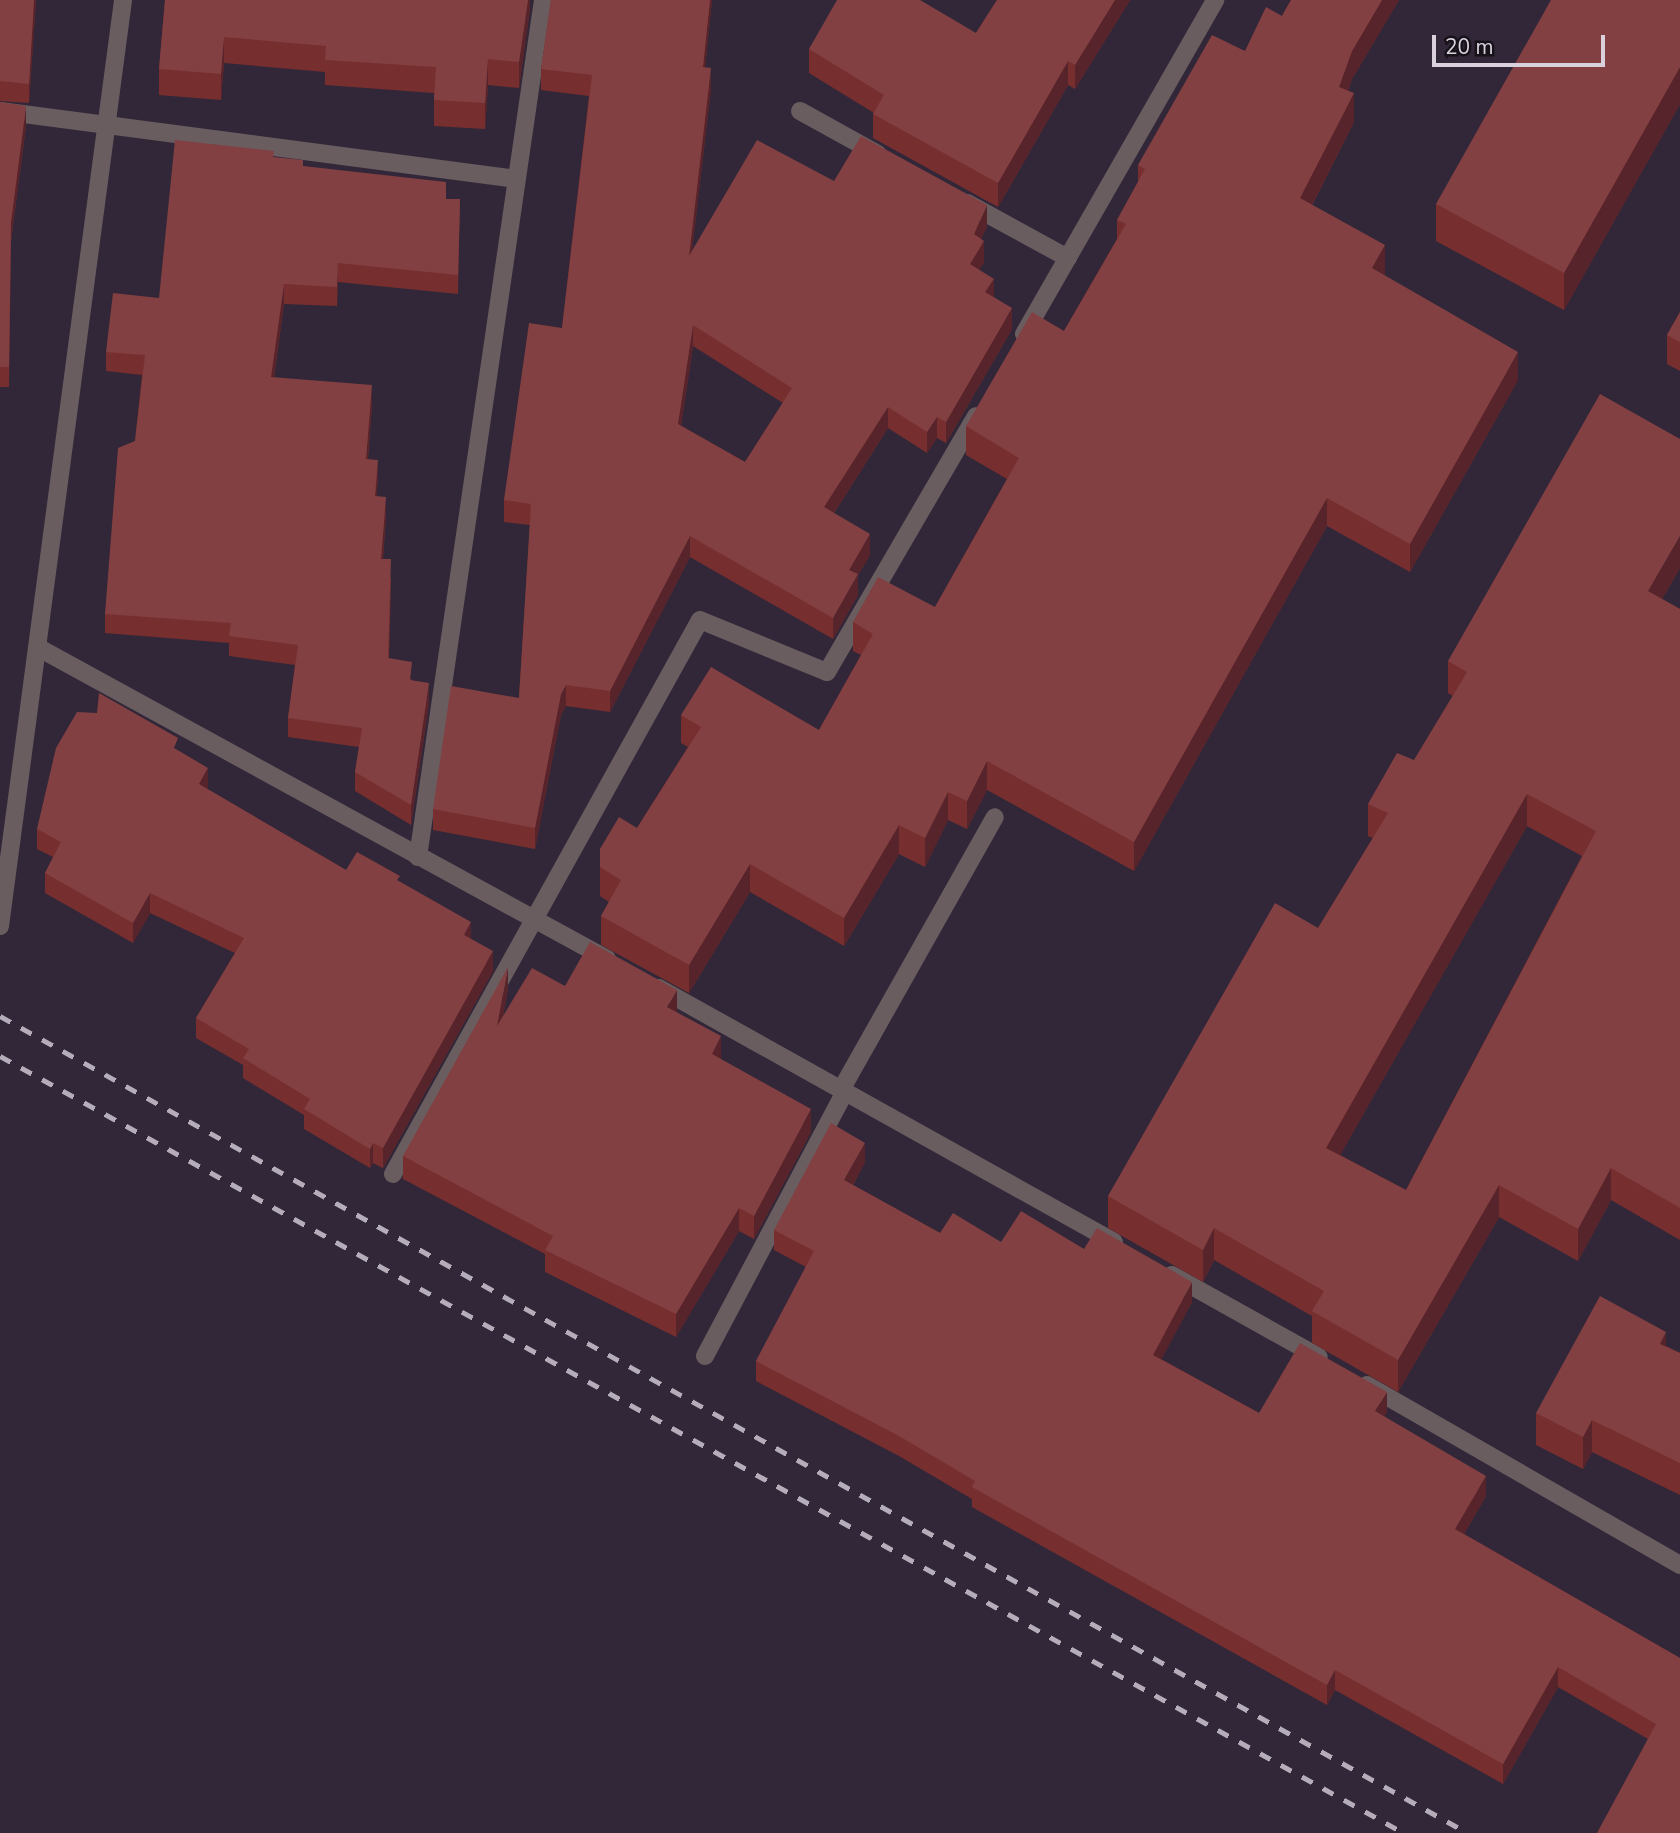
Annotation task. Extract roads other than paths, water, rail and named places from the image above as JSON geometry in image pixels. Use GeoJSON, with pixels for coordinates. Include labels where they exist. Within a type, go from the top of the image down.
{"type":"FeatureCollection","features":[{"type":"Feature","properties":{"kind":"street"},"geometry":{"type":"LineString","coordinates":[[0,926],[39,648],[122,0]]}},
{"type":"Feature","properties":{"kind":"street"},"geometry":{"type":"LineString","coordinates":[[418,857],[543,0]]}},
{"type":"Feature","properties":{"kind":"street"},"geometry":{"type":"LineString","coordinates":[[1013,353],[1215,0]]}},
{"type":"Feature","properties":{"kind":"street"},"geometry":{"type":"LineString","coordinates":[[0,111],[106,122],[517,179]]}},
{"type":"Feature","properties":{"kind":"street"},"geometry":{"type":"LineString","coordinates":[[800,111],[898,165]]}},
{"type":"Feature","properties":{"kind":"street"},"geometry":{"type":"LineString","coordinates":[[946,191],[1068,258]]}},
{"type":"Feature","properties":{"kind":"street"},"geometry":{"type":"LineString","coordinates":[[393,1174],[531,917],[700,620],[827,672],[986,400]]}},
{"type":"Feature","properties":{"kind":"street"},"geometry":{"type":"LineString","coordinates":[[39,648],[531,917],[1135,1254]]}},
{"type":"Feature","properties":{"kind":"street"},"geometry":{"type":"LineString","coordinates":[[705,1356],[843,1091],[995,817]]}},
{"type":"Feature","properties":{"kind":"street"},"geometry":{"type":"LineString","coordinates":[[1160,1268],[1680,1565]]}},
{"type":"Feature","properties":{"kind":"railway"},"geometry":{"type":"LineString","coordinates":[[0,1016],[1468,1833]]}},
{"type":"Feature","properties":{"kind":"railway"},"geometry":{"type":"LineString","coordinates":[[0,1056],[1404,1833]]}}]}
